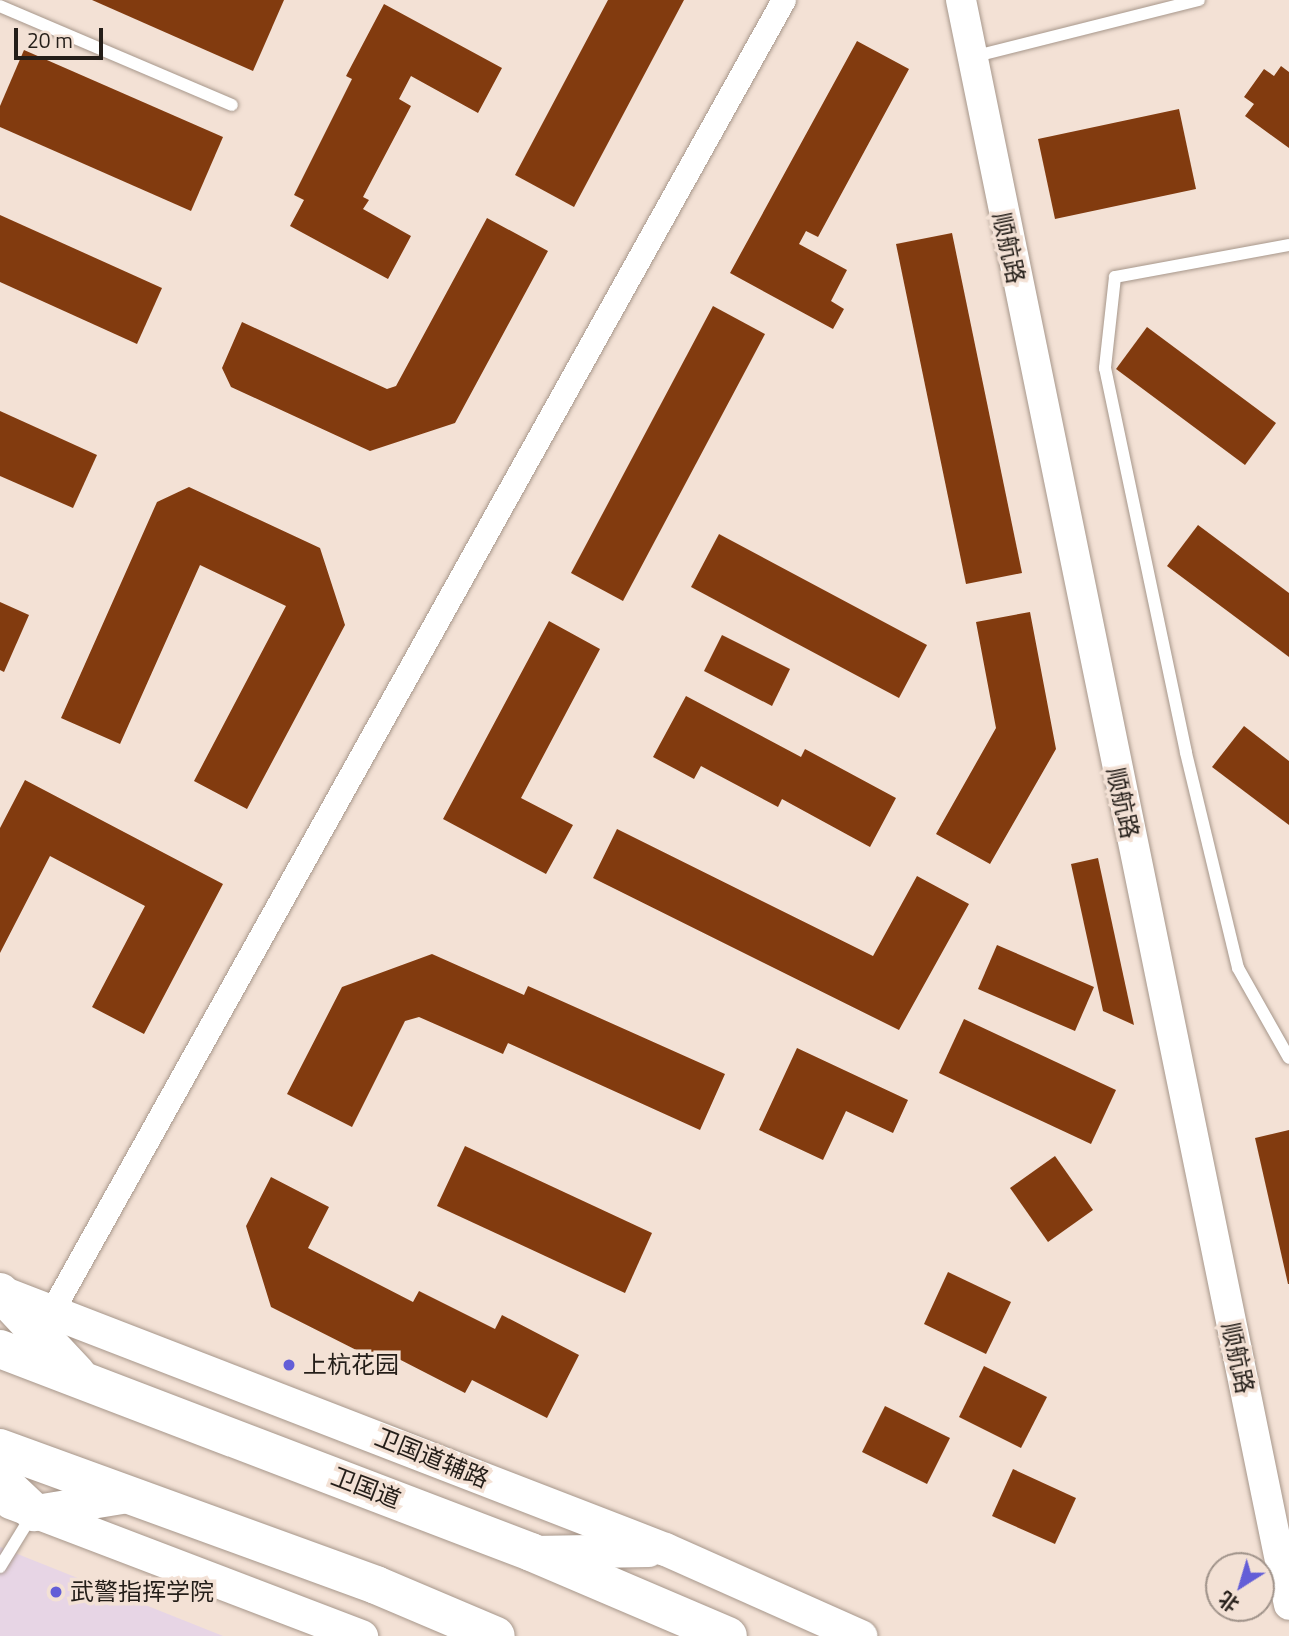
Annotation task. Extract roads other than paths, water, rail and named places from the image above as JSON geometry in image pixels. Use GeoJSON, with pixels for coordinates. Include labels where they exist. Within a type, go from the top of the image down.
{"type":"FeatureCollection","features":[{"type":"Feature","properties":{"kind":"highway"},"geometry":{"type":"LineString","coordinates":[[0,1292],[83,1381]]}},
{"type":"Feature","properties":{"kind":"highway","name":"卫国道"},"geometry":{"type":"LineString","coordinates":[[0,1349],[531,1552],[728,1636]]}},
{"type":"Feature","properties":{"kind":"highway"},"geometry":{"type":"LineString","coordinates":[[0,1448],[376,1586],[496,1636]]}},
{"type":"Feature","properties":{"kind":"highway"},"geometry":{"type":"LineString","coordinates":[[0,1480],[17,1505]]}},
{"type":"Feature","properties":{"kind":"main road","name":"卫国道辅路"},"geometry":{"type":"LineString","coordinates":[[0,1292],[665,1549],[860,1636]]}},
{"type":"Feature","properties":{"kind":"main road"},"geometry":{"type":"LineString","coordinates":[[17,1505],[134,1495]]}},
{"type":"Feature","properties":{"kind":"main road"},"geometry":{"type":"LineString","coordinates":[[17,1505],[361,1636]]}},
{"type":"Feature","properties":{"kind":"main road"},"geometry":{"type":"LineString","coordinates":[[531,1552],[665,1549]]}},
{"type":"Feature","properties":{"kind":"street"},"geometry":{"type":"LineString","coordinates":[[52,1312],[784,0]]}},
{"type":"Feature","properties":{"kind":"street","name":"顺航路"},"geometry":{"type":"LineString","coordinates":[[961,0],[970,58],[1289,1605]]}},
{"type":"Feature","properties":{"kind":"lane"},"geometry":{"type":"LineString","coordinates":[[970,58],[1199,0]]}},
{"type":"Feature","properties":{"kind":"lane"},"geometry":{"type":"LineString","coordinates":[[0,6],[232,105]]}},
{"type":"Feature","properties":{"kind":"lane"},"geometry":{"type":"LineString","coordinates":[[1289,245],[1115,277],[1105,368],[1186,753],[1238,968],[1289,1058]]}},
{"type":"Feature","properties":{"kind":"lane"},"geometry":{"type":"LineString","coordinates":[[0,1567],[17,1505]]}},
{"type":"Feature","properties":{"kind":"place","name":"上杭花园"},"geometry":{"type":"Point","coordinates":[289,1365]}},
{"type":"Feature","properties":{"kind":"place","name":"武警指挥学院"},"geometry":{"type":"Point","coordinates":[56,1592]}}]}
